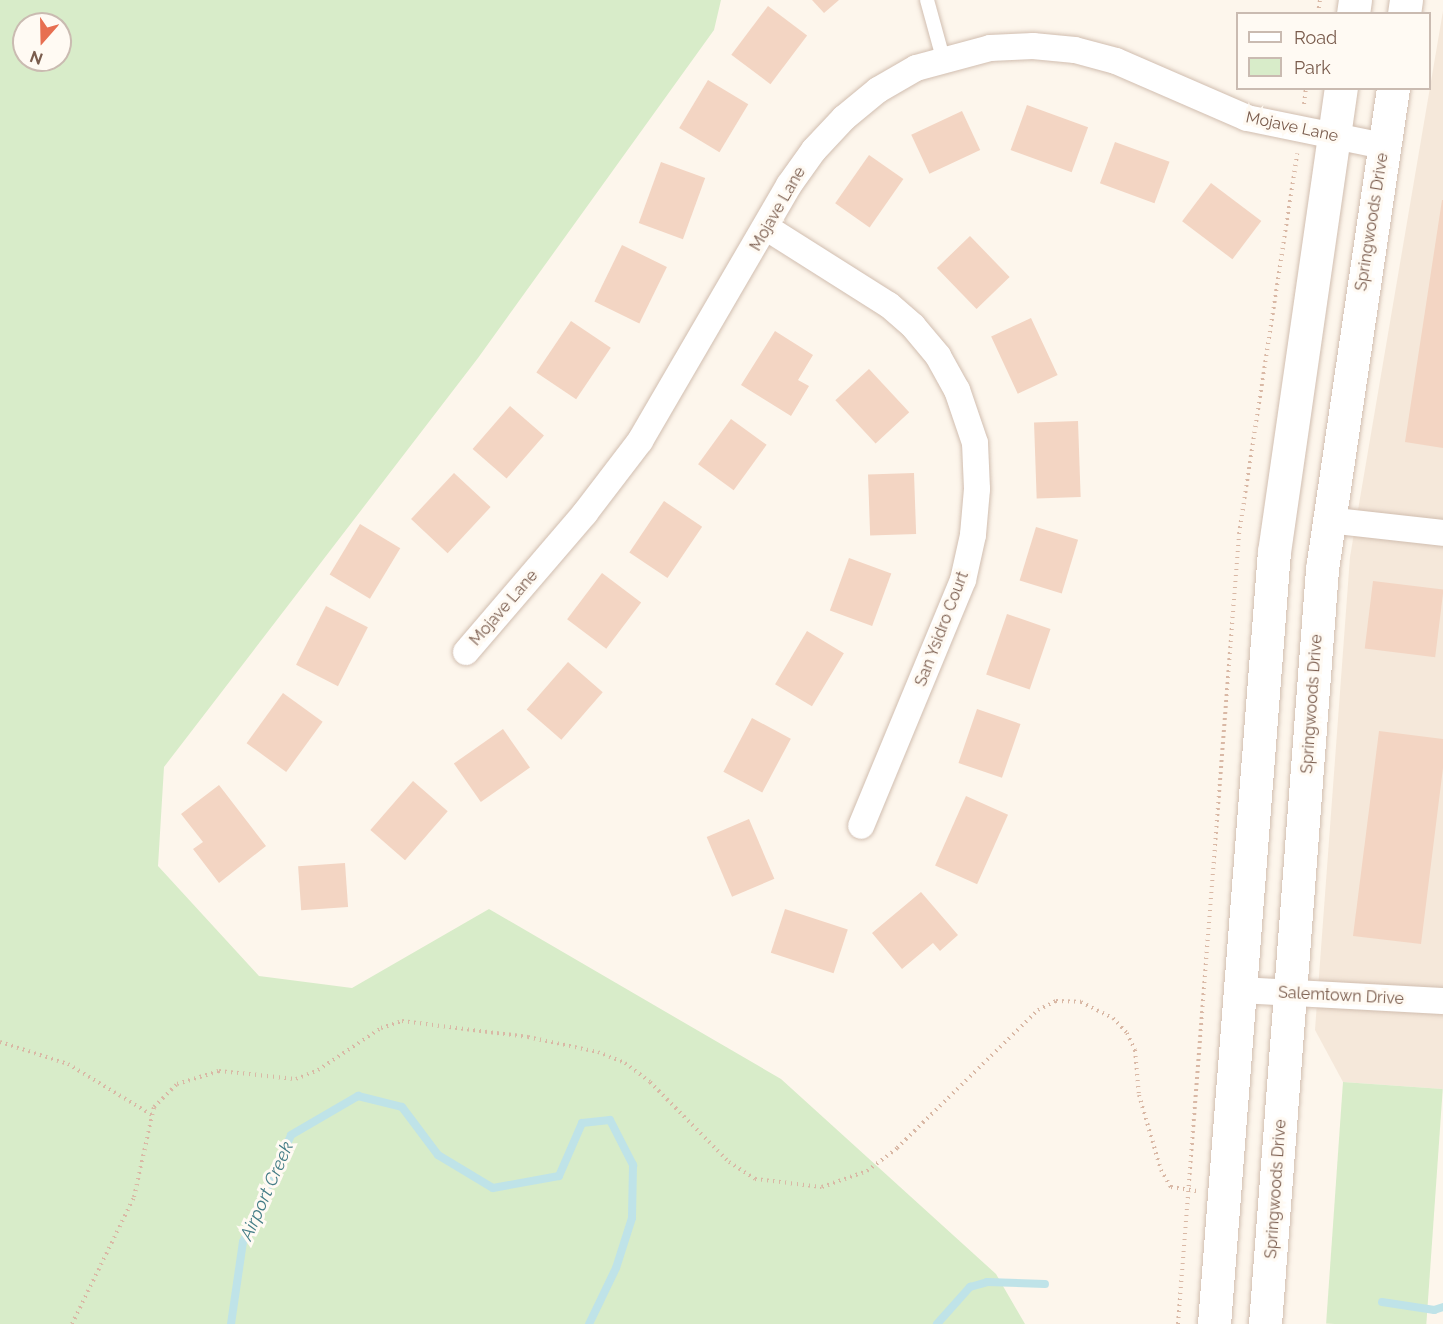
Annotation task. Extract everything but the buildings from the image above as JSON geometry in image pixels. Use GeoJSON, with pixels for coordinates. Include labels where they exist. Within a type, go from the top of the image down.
{"type":"FeatureCollection","features":[{"type":"Feature","properties":{"kind":"street","name":"Mojave Lane"},"geometry":{"type":"LineString","coordinates":[[466,652],[585,513],[640,441],[807,159],[844,118],[878,90],[916,68],[943,58],[990,48],[1033,46],[1075,50],[1116,61],[1247,118],[1384,146]]}},
{"type":"Feature","properties":{"kind":"street"},"geometry":{"type":"LineString","coordinates":[[1214,1324],[1274,552],[1341,90]]}},
{"type":"Feature","properties":{"kind":"street","name":"Springwoods Drive"},"geometry":{"type":"LineString","coordinates":[[1265,1324],[1328,520],[1393,90]]}},
{"type":"Feature","properties":{"kind":"street","name":"San Ysidro Court"},"geometry":{"type":"LineString","coordinates":[[767,228],[889,305],[913,326],[938,356],[957,390],[975,443],[977,489],[973,535],[963,580],[861,826]]}},
{"type":"Feature","properties":{"kind":"street"},"geometry":{"type":"LineString","coordinates":[[1328,520],[1443,533]]}},
{"type":"Feature","properties":{"kind":"street","name":"Salemtown Drive"},"geometry":{"type":"LineString","coordinates":[[1239,990],[1443,1000]]}},
{"type":"Feature","properties":{"kind":"lane"},"geometry":{"type":"LineString","coordinates":[[927,0],[943,58]]}},
{"type":"Feature","properties":{"kind":"path"},"geometry":{"type":"LineString","coordinates":[[72,1324],[134,1197],[154,1107],[177,1084],[219,1071],[296,1080],[318,1070],[381,1028],[402,1021],[425,1022],[571,1044],[625,1063],[677,1106],[729,1162],[755,1179],[822,1187],[867,1171],[897,1148],[1038,1010],[1056,1001],[1081,1002],[1113,1018],[1127,1033],[1135,1050],[1139,1095],[1151,1137],[1161,1170],[1171,1187],[1224,1192]]}},
{"type":"Feature","properties":{"kind":"path"},"geometry":{"type":"LineString","coordinates":[[0,1042],[68,1064],[152,1115]]}},
{"type":"Feature","properties":{"kind":"shaded area"},"geometry":{"type":"Polygon","coordinates":[[[1443,11],[1443,1089],[1343,1082],[1315,1030],[1350,557],[1443,11]]]}},
{"type":"Feature","properties":{"kind":"green space"},"geometry":{"type":"Polygon","coordinates":[[[0,0],[721,0],[714,30],[478,358],[164,767],[158,866],[259,976],[352,988],[489,909],[781,1079],[996,1274],[1025,1324],[0,1324],[0,0]]]}},
{"type":"Feature","properties":{"kind":"green space"},"geometry":{"type":"Polygon","coordinates":[[[1343,1082],[1443,1089],[1426,1324],[1326,1323],[1343,1082]]]}},
{"type":"Feature","properties":{"kind":"waterway","name":"Airport Creek"},"geometry":{"type":"LineString","coordinates":[[231,1324],[243,1242],[291,1135],[358,1096],[402,1107],[438,1155],[493,1188],[559,1176],[582,1123],[610,1120],[633,1165],[632,1218],[616,1268],[589,1324]]}},
{"type":"Feature","properties":{"kind":"waterway","name":"Airport Creek"},"geometry":{"type":"LineString","coordinates":[[937,1324],[970,1287],[987,1282],[1045,1284]]}},
{"type":"Feature","properties":{"kind":"waterway","name":"Airport Creek"},"geometry":{"type":"LineString","coordinates":[[1382,1302],[1434,1310],[1443,1307]]}}]}
